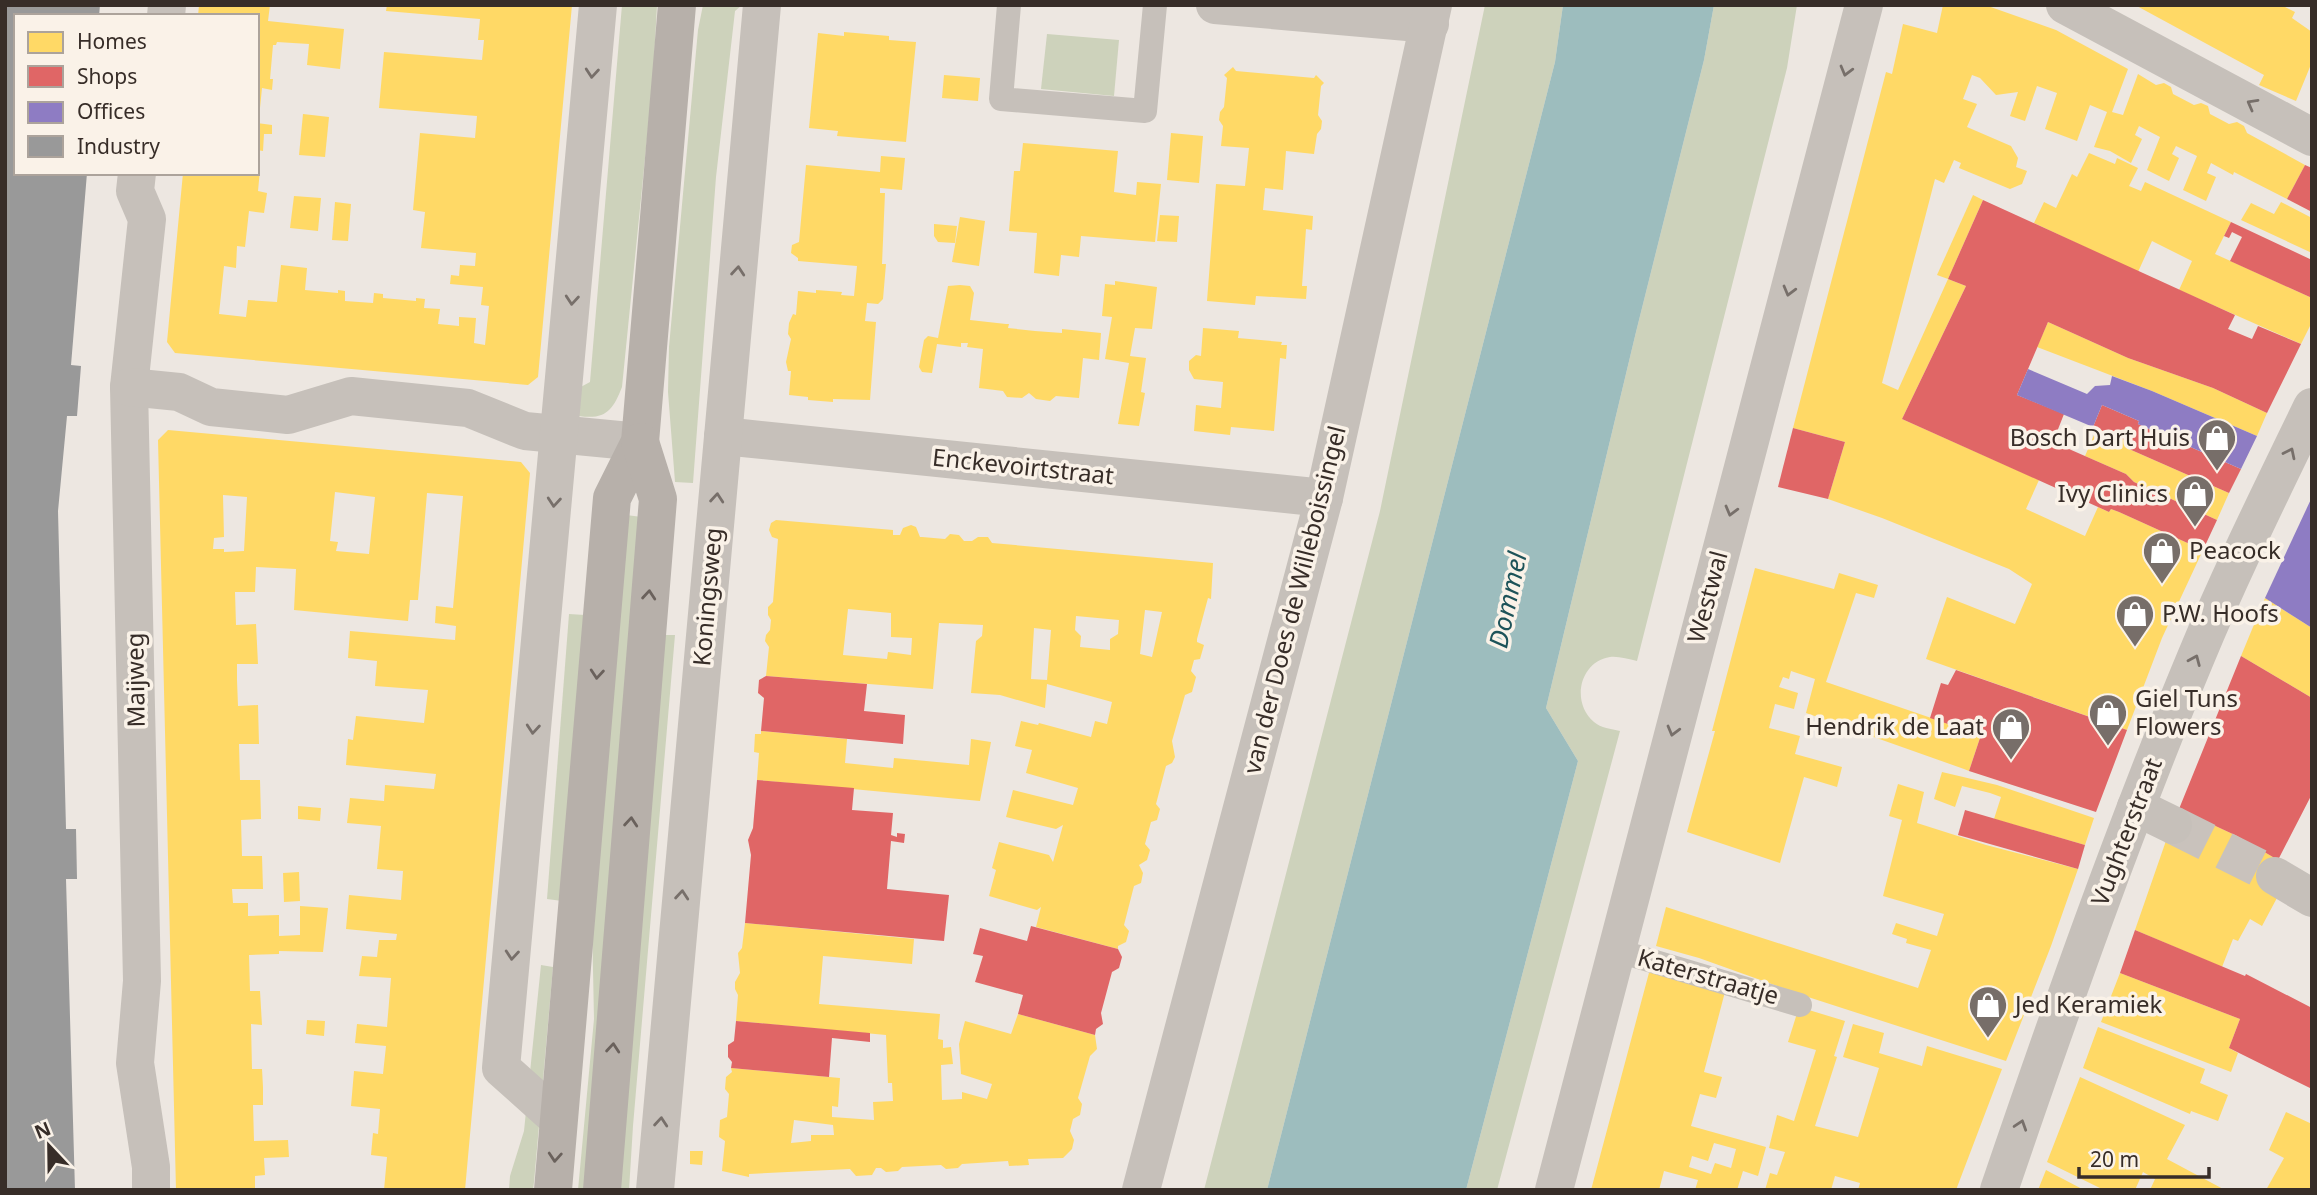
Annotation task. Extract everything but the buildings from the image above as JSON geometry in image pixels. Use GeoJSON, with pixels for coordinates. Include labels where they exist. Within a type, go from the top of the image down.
{"type":"FeatureCollection","features":[{"type":"Feature","properties":{"kind":"street"},"geometry":{"type":"LineString","coordinates":[[558,1119],[501,1068],[598,5]]}},
{"type":"Feature","properties":{"kind":"street"},"geometry":{"type":"LineString","coordinates":[[553,1190],[612,498],[640,442],[677,5]]}},
{"type":"Feature","properties":{"kind":"street","name":"Koningsweg"},"geometry":{"type":"LineString","coordinates":[[655,1190],[762,5]]}},
{"type":"Feature","properties":{"kind":"street"},"geometry":{"type":"LineString","coordinates":[[1215,5],[1431,14]]}},
{"type":"Feature","properties":{"kind":"street","name":"Westwal"},"geometry":{"type":"LineString","coordinates":[[1553,1190],[1864,5]]}},
{"type":"Feature","properties":{"kind":"street"},"geometry":{"type":"LineString","coordinates":[[2065,5],[2312,137]]}},
{"type":"Feature","properties":{"kind":"street","name":"van der Does de Willeboissingel"},"geometry":{"type":"LineString","coordinates":[[1141,1190],[1324,498],[1431,14]]}},
{"type":"Feature","properties":{"kind":"street","name":"Maijweg"},"geometry":{"type":"LineString","coordinates":[[137,175],[135,191],[147,219],[129,387],[142,981],[135,1063],[151,1167],[151,1190]]}},
{"type":"Feature","properties":{"kind":"street"},"geometry":{"type":"LineString","coordinates":[[129,387],[179,392],[211,407],[288,415],[351,396],[468,408],[525,431],[640,442]]}},
{"type":"Feature","properties":{"kind":"street","name":"Vughterstraat"},"geometry":{"type":"LineString","coordinates":[[1999,1190],[2036,1077],[2136,807],[2230,580],[2312,407]]}},
{"type":"Feature","properties":{"kind":"street","name":"Enckevoirtstraat"},"geometry":{"type":"LineString","coordinates":[[723,436],[1324,498]]}},
{"type":"Feature","properties":{"kind":"street"},"geometry":{"type":"LineString","coordinates":[[601,1190],[658,499],[640,442]]}},
{"type":"Feature","properties":{"kind":"street"},"geometry":{"type":"LineString","coordinates":[[2136,807],[2173,825]]}},
{"type":"Feature","properties":{"kind":"street"},"geometry":{"type":"LineString","coordinates":[[2275,876],[2312,898]]}},
{"type":"Feature","properties":{"kind":"lane"},"geometry":{"type":"LineString","coordinates":[[1009,5],[1001,99],[1145,111],[1155,5]]}},
{"type":"Feature","properties":{"kind":"lane","name":"Katerstraatje"},"geometry":{"type":"LineString","coordinates":[[1615,950],[1800,1005]]}},
{"type":"Feature","properties":{"kind":"green space"},"geometry":{"type":"Polygon","coordinates":[[[622,5],[657,5],[653,79],[622,387],[607,412],[588,417],[579,416],[577,389],[590,382],[622,5]]]}},
{"type":"Feature","properties":{"kind":"green space"},"geometry":{"type":"Polygon","coordinates":[[[703,5],[742,5],[735,11],[716,177],[693,483],[675,482],[668,392],[669,347],[698,30],[703,5]]]}},
{"type":"Feature","properties":{"kind":"green space"},"geometry":{"type":"Polygon","coordinates":[[[1485,5],[1563,5],[1555,62],[1267,1190],[1204,1190],[1380,511],[1485,5]]]}},
{"type":"Feature","properties":{"kind":"green space"},"geometry":{"type":"Polygon","coordinates":[[[1714,5],[1797,5],[1787,68],[1637,661],[1613,657],[1599,660],[1585,675],[1582,684],[1582,705],[1587,714],[1600,726],[1620,731],[1497,1190],[1466,1190],[1578,761],[1546,708],[1704,60],[1714,5]]]}},
{"type":"Feature","properties":{"kind":"green space"},"geometry":{"type":"Polygon","coordinates":[[[1047,34],[1119,40],[1114,96],[1041,89],[1047,34]]]}},
{"type":"Feature","properties":{"kind":"green space"},"geometry":{"type":"Polygon","coordinates":[[[626,515],[642,517],[587,1190],[578,1190],[594,1019],[591,869],[626,515]]]}},
{"type":"Feature","properties":{"kind":"green space"},"geometry":{"type":"Polygon","coordinates":[[[569,614],[585,615],[562,901],[547,899],[569,614]]]}},
{"type":"Feature","properties":{"kind":"green space"},"geometry":{"type":"Polygon","coordinates":[[[660,635],[675,635],[629,1190],[615,1190],[660,635]]]}},
{"type":"Feature","properties":{"kind":"green space"},"geometry":{"type":"Polygon","coordinates":[[[541,965],[553,967],[533,1190],[509,1190],[510,1176],[524,1131],[541,965]]]}},
{"type":"Feature","properties":{"kind":"water","name":"Dommel"},"geometry":{"type":"Polygon","coordinates":[[[1563,5],[1714,5],[1704,60],[1546,708],[1578,761],[1466,1190],[1267,1190],[1555,62],[1563,5]]]}},
{"type":"Feature","properties":{"kind":"tunnel"},"geometry":{"type":"LineString","coordinates":[[2173,825],[2275,876]]}},
{"type":"Feature","properties":{"kind":"place","name":"Bosch Dart Huis"},"geometry":{"type":"Point","coordinates":[2217,472]}},
{"type":"Feature","properties":{"kind":"place","name":"Ivy Clinics"},"geometry":{"type":"Point","coordinates":[2195,528]}},
{"type":"Feature","properties":{"kind":"place","name":"Peacock"},"geometry":{"type":"Point","coordinates":[2162,585]}},
{"type":"Feature","properties":{"kind":"place","name":"P.W. Hoofs"},"geometry":{"type":"Point","coordinates":[2135,648]}},
{"type":"Feature","properties":{"kind":"place","name":"Giel Tuns Flowers"},"geometry":{"type":"Point","coordinates":[2108,747]}},
{"type":"Feature","properties":{"kind":"place","name":"Hendrik de Laat"},"geometry":{"type":"Point","coordinates":[2011,761]}},
{"type":"Feature","properties":{"kind":"place","name":"Jed Keramiek"},"geometry":{"type":"Point","coordinates":[1988,1039]}}]}
